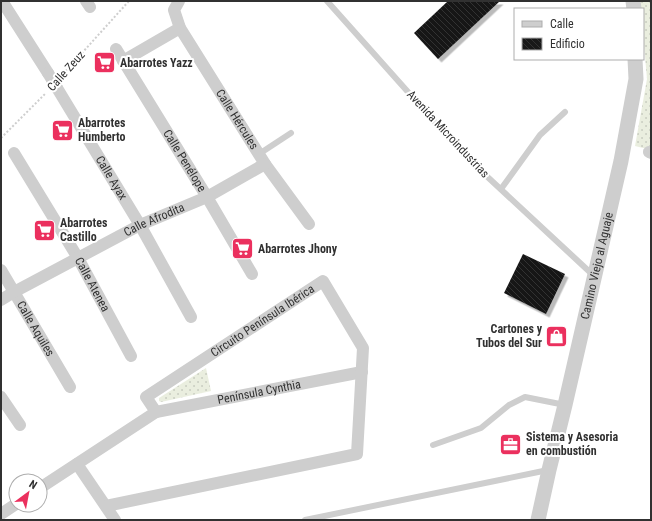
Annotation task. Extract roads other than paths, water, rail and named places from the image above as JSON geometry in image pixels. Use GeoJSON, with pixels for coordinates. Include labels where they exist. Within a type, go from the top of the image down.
{"type":"FeatureCollection","features":[{"type":"Feature","properties":{"kind":"street","name":"Calle Ayax"},"geometry":{"type":"LineString","coordinates":[[2,1],[48,73],[140,225],[191,317]]}},
{"type":"Feature","properties":{"kind":"street","name":"Calle Hércules"},"geometry":{"type":"LineString","coordinates":[[176,5],[180,28],[262,159],[309,224]]}},
{"type":"Feature","properties":{"kind":"street"},"geometry":{"type":"LineString","coordinates":[[123,61],[180,28]]}},
{"type":"Feature","properties":{"kind":"street","name":"Calle Penélope"},"geometry":{"type":"LineString","coordinates":[[116,49],[207,197],[252,274]]}},
{"type":"Feature","properties":{"kind":"street","name":"Camino Viejo al Aguaje"},"geometry":{"type":"LineString","coordinates":[[538,520],[621,161],[636,79],[635,60]]}},
{"type":"Feature","properties":{"kind":"street","name":"Calle Atenea"},"geometry":{"type":"LineString","coordinates":[[14,153],[78,258],[131,356]]}},
{"type":"Feature","properties":{"kind":"street","name":"Calle Afrodita"},"geometry":{"type":"LineString","coordinates":[[1,300],[140,225],[207,197],[262,159]]}},
{"type":"Feature","properties":{"kind":"street","name":"Calle Aquiles"},"geometry":{"type":"LineString","coordinates":[[1,270],[70,387]]}},
{"type":"Feature","properties":{"kind":"street","name":"Circuito Península Ibérica"},"geometry":{"type":"LineString","coordinates":[[106,506],[357,454],[363,348],[323,281],[146,397],[156,412]]}},
{"type":"Feature","properties":{"kind":"street","name":"Península Cynthia"},"geometry":{"type":"LineString","coordinates":[[156,412],[362,372]]}},
{"type":"Feature","properties":{"kind":"street"},"geometry":{"type":"LineString","coordinates":[[1,397],[20,425]]}},
{"type":"Feature","properties":{"kind":"street"},"geometry":{"type":"LineString","coordinates":[[48,483],[156,412]]}},
{"type":"Feature","properties":{"kind":"street"},"geometry":{"type":"LineString","coordinates":[[77,464],[115,520]]}},
{"type":"Feature","properties":{"kind":"lane","name":"Avenida Microindustrias"},"geometry":{"type":"LineString","coordinates":[[327,1],[465,156],[595,276]]}},
{"type":"Feature","properties":{"kind":"lane"},"geometry":{"type":"LineString","coordinates":[[501,189],[540,135],[566,112]]}},
{"type":"Feature","properties":{"kind":"lane"},"geometry":{"type":"LineString","coordinates":[[262,159],[291,133]]}},
{"type":"Feature","properties":{"kind":"lane"},"geometry":{"type":"LineString","coordinates":[[433,446],[481,428],[509,404],[525,397],[565,405]]}},
{"type":"Feature","properties":{"kind":"lane"},"geometry":{"type":"LineString","coordinates":[[305,520],[549,470]]}},
{"type":"Feature","properties":{"kind":"place","name":"Abarrotes Yazz"},"geometry":{"type":"Point","coordinates":[105,63]}},
{"type":"Feature","properties":{"kind":"place","name":"Abarrotes Humberto"},"geometry":{"type":"Point","coordinates":[63,130]}},
{"type":"Feature","properties":{"kind":"place","name":"Abarrotes Castillo"},"geometry":{"type":"Point","coordinates":[44,230]}},
{"type":"Feature","properties":{"kind":"place","name":"Abarrotes Jhony"},"geometry":{"type":"Point","coordinates":[243,249]}},
{"type":"Feature","properties":{"kind":"place","name":"Cartones y Tubos del Sur"},"geometry":{"type":"Point","coordinates":[557,336]}},
{"type":"Feature","properties":{"kind":"place","name":"Sistema y Asesoria en combustión"},"geometry":{"type":"Point","coordinates":[510,444]}}]}
